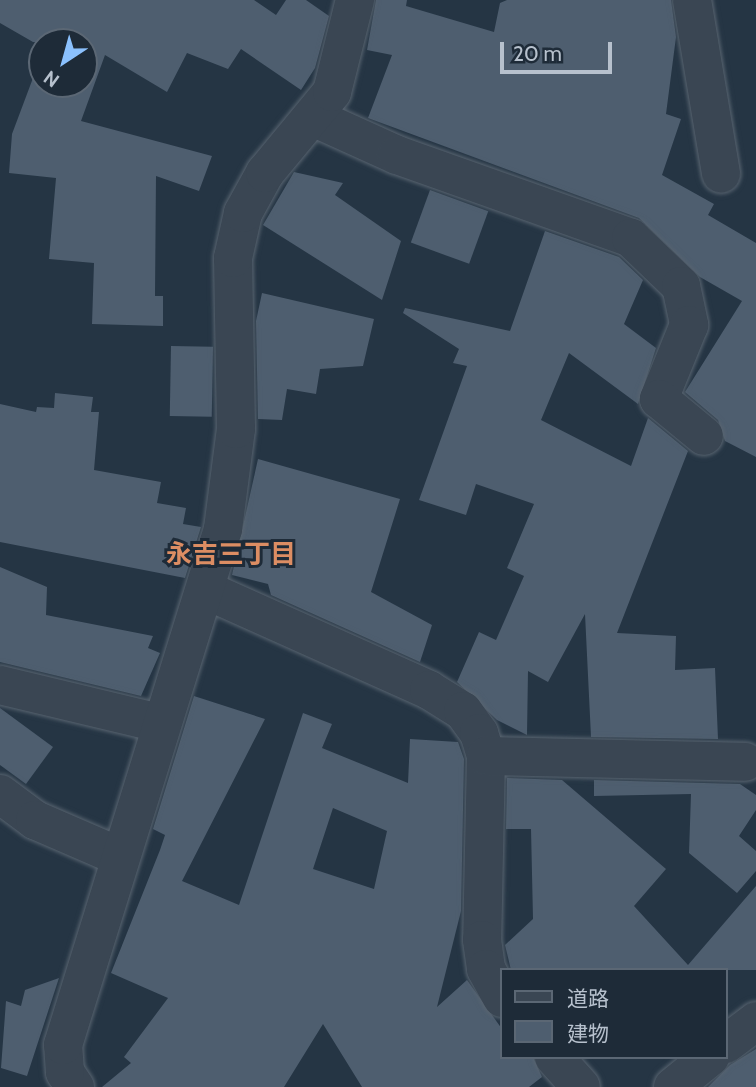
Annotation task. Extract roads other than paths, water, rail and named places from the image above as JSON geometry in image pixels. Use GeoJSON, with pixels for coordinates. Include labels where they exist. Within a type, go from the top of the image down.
{"type":"FeatureCollection","features":[{"type":"Feature","properties":{"kind":"street"},"geometry":{"type":"LineString","coordinates":[[75,1087],[65,1072],[63,1045],[159,723],[208,591],[236,429],[233,258],[243,213],[265,173],[315,118],[347,54],[355,0]]}},
{"type":"Feature","properties":{"kind":"street"},"geometry":{"type":"LineString","coordinates":[[692,0],[720,174]]}},
{"type":"Feature","properties":{"kind":"street"},"geometry":{"type":"LineString","coordinates":[[315,118],[397,155],[631,238],[681,286],[689,325],[659,399],[704,436]]}},
{"type":"Feature","properties":{"kind":"street"},"geometry":{"type":"LineString","coordinates":[[208,591],[429,690],[463,711],[486,756],[482,940],[486,970],[500,994]]}},
{"type":"Feature","properties":{"kind":"street"},"geometry":{"type":"LineString","coordinates":[[0,685],[159,723]]}},
{"type":"Feature","properties":{"kind":"street"},"geometry":{"type":"LineString","coordinates":[[486,756],[745,762]]}},
{"type":"Feature","properties":{"kind":"street"},"geometry":{"type":"LineString","coordinates":[[0,794],[35,820],[118,856]]}},
{"type":"Feature","properties":{"kind":"street"},"geometry":{"type":"LineString","coordinates":[[728,1042],[756,1021]]}},
{"type":"Feature","properties":{"kind":"street"},"geometry":{"type":"LineString","coordinates":[[556,1059],[581,1087]]}},
{"type":"Feature","properties":{"kind":"street"},"geometry":{"type":"LineString","coordinates":[[673,1087],[708,1059]]}},
{"type":"Feature","properties":{"kind":"district","name":"永吉三丁目"},"geometry":{"type":"Point","coordinates":[231,555]}}]}
